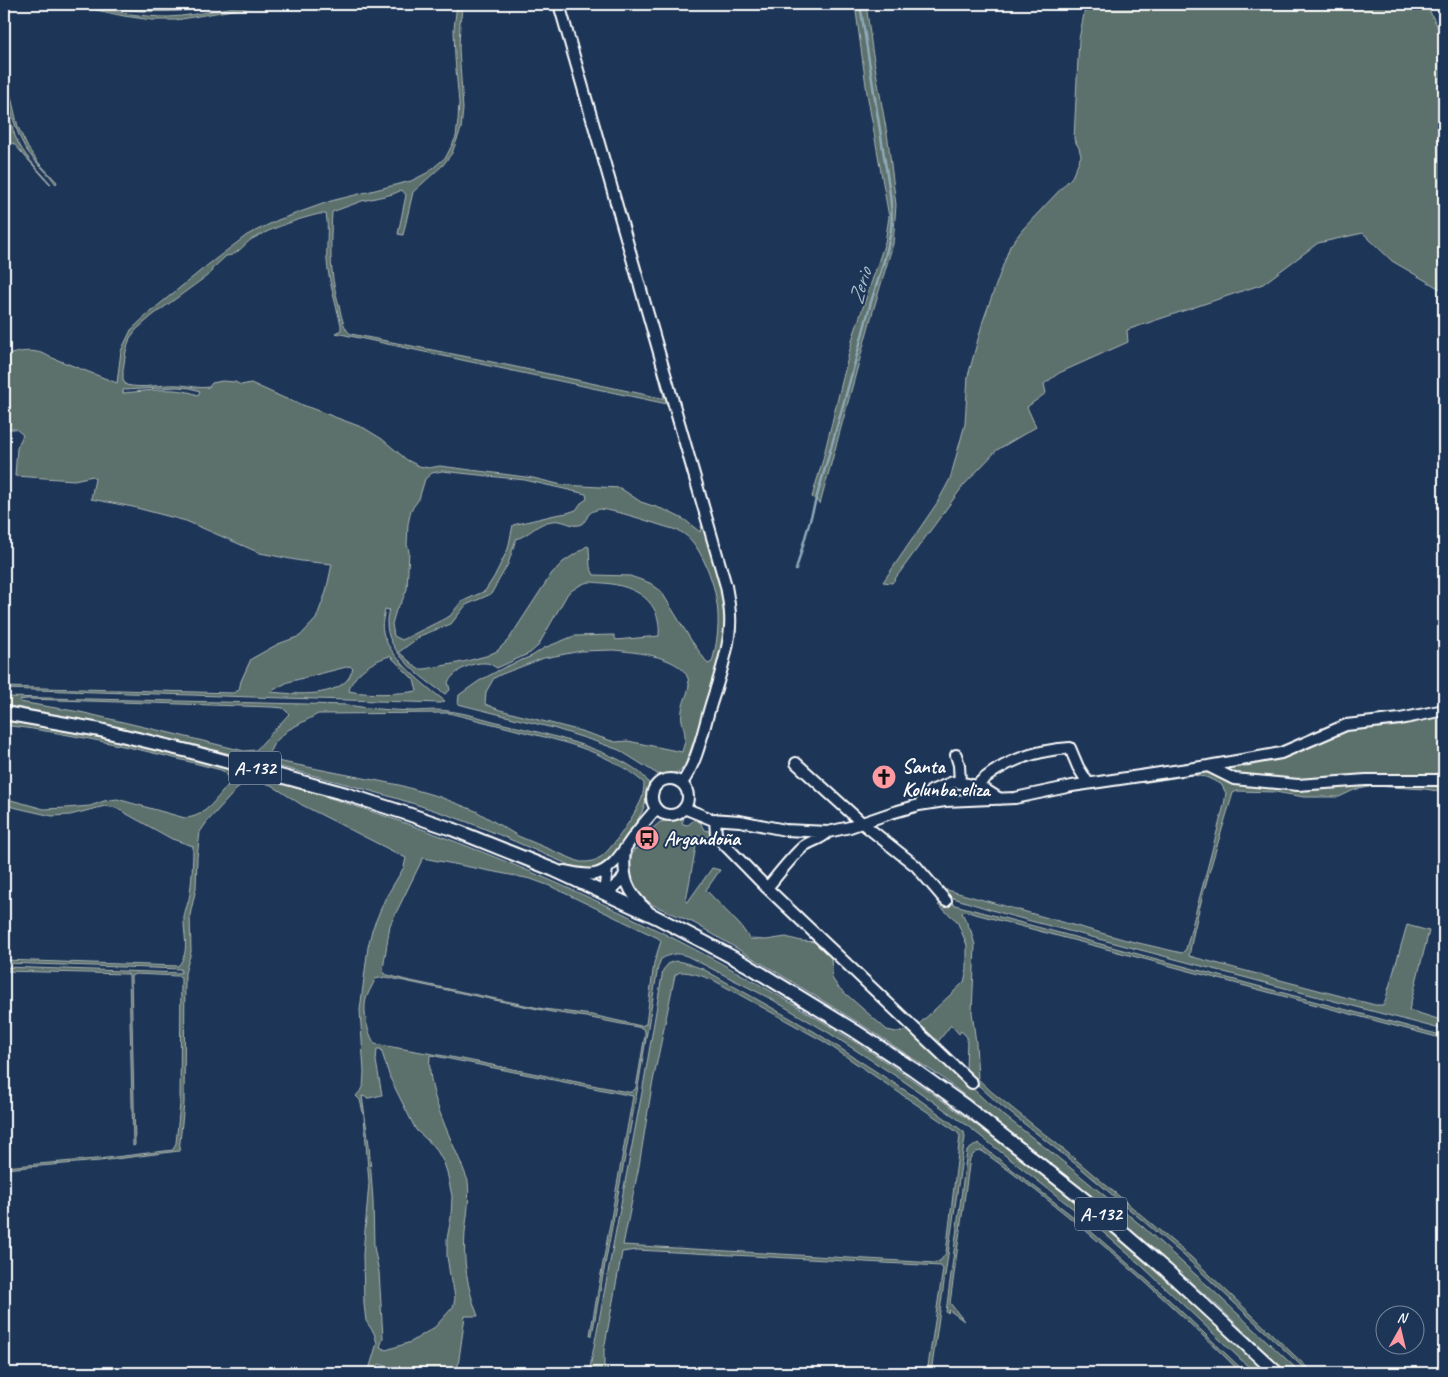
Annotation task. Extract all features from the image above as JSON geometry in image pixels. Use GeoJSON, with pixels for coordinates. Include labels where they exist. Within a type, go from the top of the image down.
{"type":"FeatureCollection","features":[{"type":"Feature","properties":{"kind":"main road","name":"A-132"},"geometry":{"type":"LineString","coordinates":[[4,713],[108,732],[205,755],[346,794],[452,829],[543,866],[656,917],[747,965],[805,999],[913,1069],[965,1106],[1085,1200],[1166,1270],[1277,1373]]}},
{"type":"Feature","properties":{"kind":"street"},"geometry":{"type":"LineString","coordinates":[[559,4],[726,586],[729,603],[730,636],[724,662],[699,745],[690,770],[682,783]]}},
{"type":"Feature","properties":{"kind":"street"},"geometry":{"type":"LineString","coordinates":[[684,808],[715,819],[786,830],[828,832],[919,805],[952,800],[1015,798],[1088,783],[1208,766],[1281,753],[1346,725],[1400,719],[1444,710]]}},
{"type":"Feature","properties":{"kind":"street"},"geometry":{"type":"LineString","coordinates":[[976,786],[986,776],[1009,763],[1038,752],[1070,748],[1078,768],[1088,783]]}},
{"type":"Feature","properties":{"kind":"street"},"geometry":{"type":"LineString","coordinates":[[956,755],[960,783]]}},
{"type":"Feature","properties":{"kind":"street"},"geometry":{"type":"LineString","coordinates":[[796,763],[862,823],[916,866],[946,901]]}},
{"type":"Feature","properties":{"kind":"street"},"geometry":{"type":"LineString","coordinates":[[1208,766],[1234,779],[1298,785],[1366,780],[1444,780]]}},
{"type":"Feature","properties":{"kind":"street"},"geometry":{"type":"LineString","coordinates":[[670,779],[682,783],[688,795],[687,804],[684,808],[681,812],[672,815],[663,814],[656,809],[651,798],[658,783],[670,779]]}},
{"type":"Feature","properties":{"kind":"street"},"geometry":{"type":"LineString","coordinates":[[919,805],[931,791],[953,782],[976,786],[1000,799]]}},
{"type":"Feature","properties":{"kind":"street"},"geometry":{"type":"LineString","coordinates":[[543,866],[583,875],[597,874],[607,869],[625,850],[656,809]]}},
{"type":"Feature","properties":{"kind":"street"},"geometry":{"type":"LineString","coordinates":[[715,819],[716,835],[767,888],[972,1084]]}},
{"type":"Feature","properties":{"kind":"street"},"geometry":{"type":"LineString","coordinates":[[767,888],[795,855],[806,845],[822,838],[828,832]]}},
{"type":"Feature","properties":{"kind":"street"},"geometry":{"type":"LineString","coordinates":[[625,850],[624,869],[628,887],[637,901],[656,917]]}},
{"type":"Feature","properties":{"kind":"street"},"geometry":{"type":"LineString","coordinates":[[606,894],[607,869]]}},
{"type":"Feature","properties":{"kind":"street"},"geometry":{"type":"LineString","coordinates":[[606,894],[621,881],[625,874]]}},
{"type":"Feature","properties":{"kind":"green space"},"geometry":{"type":"Polygon","coordinates":[[[69,4],[168,17],[266,4],[176,20],[152,20],[69,4]]]}},
{"type":"Feature","properties":{"kind":"green space"},"geometry":{"type":"Polygon","coordinates":[[[92,4],[115,4],[158,9],[188,8],[200,4],[234,4],[163,12],[110,8],[92,4]]]}},
{"type":"Feature","properties":{"kind":"green space"},"geometry":{"type":"Polygon","coordinates":[[[457,4],[463,4],[459,49],[463,109],[461,129],[452,153],[443,165],[413,192],[403,235],[398,234],[406,195],[402,190],[332,212],[332,271],[343,320],[351,334],[664,398],[650,340],[554,4],[556,4],[726,602],[725,643],[705,716],[698,729],[685,766],[680,771],[672,774],[659,775],[619,750],[594,741],[553,728],[458,704],[459,695],[479,681],[505,667],[532,656],[544,648],[574,636],[614,635],[616,640],[659,636],[659,624],[656,613],[645,598],[627,588],[604,583],[587,582],[568,593],[538,646],[530,653],[497,668],[490,664],[480,663],[464,668],[448,682],[450,690],[445,694],[426,681],[399,654],[388,632],[387,620],[389,610],[385,609],[382,626],[386,641],[408,670],[445,701],[440,703],[4,689],[4,687],[233,693],[239,690],[251,659],[278,644],[300,636],[316,619],[326,592],[332,564],[301,561],[260,553],[186,521],[133,507],[91,499],[95,479],[93,476],[74,480],[15,476],[17,448],[23,435],[16,429],[4,429],[4,356],[22,352],[39,352],[117,383],[121,351],[131,330],[150,312],[247,235],[278,220],[331,201],[411,181],[427,173],[446,157],[456,137],[459,103],[454,29],[457,4]],[[326,214],[293,221],[252,239],[237,252],[226,256],[212,269],[211,273],[136,330],[130,338],[126,351],[123,380],[126,385],[139,387],[178,385],[209,387],[212,383],[222,381],[235,382],[241,385],[251,383],[284,398],[364,428],[382,439],[407,460],[419,466],[429,468],[440,466],[533,478],[562,485],[620,488],[641,502],[665,510],[685,520],[700,532],[702,524],[667,404],[336,333],[341,330],[341,325],[328,269],[326,214]],[[177,387],[123,390],[123,393],[171,390],[198,395],[200,391],[177,387]],[[442,471],[432,473],[425,479],[419,499],[411,510],[408,524],[407,589],[396,610],[392,624],[394,636],[402,640],[450,616],[461,602],[485,591],[508,549],[513,525],[576,510],[587,499],[586,494],[525,480],[442,471]],[[600,509],[593,511],[581,524],[573,525],[556,521],[547,522],[516,539],[508,564],[491,594],[466,605],[451,624],[422,635],[399,652],[418,669],[425,669],[463,662],[497,651],[509,639],[552,573],[563,562],[587,546],[589,547],[590,567],[594,575],[630,576],[650,583],[661,591],[708,664],[712,662],[717,636],[718,611],[709,574],[702,557],[693,543],[684,534],[674,529],[624,514],[600,509]],[[613,650],[581,651],[544,658],[494,678],[486,692],[485,704],[500,710],[615,742],[628,741],[682,752],[685,739],[682,714],[689,684],[686,675],[680,667],[658,657],[613,650]],[[390,656],[377,661],[354,679],[349,691],[383,694],[417,691],[414,680],[390,656]],[[350,666],[288,682],[270,692],[311,694],[331,690],[347,680],[353,669],[350,666]]]}},
{"type":"Feature","properties":{"kind":"green space"},"geometry":{"type":"Polygon","coordinates":[[[855,4],[866,4],[888,140],[896,205],[893,244],[820,504],[812,497],[853,337],[885,242],[889,217],[867,93],[855,4]]]}},
{"type":"Feature","properties":{"kind":"green space"},"geometry":{"type":"Polygon","coordinates":[[[1086,4],[1426,4],[1444,39],[1444,288],[1440,289],[1392,261],[1363,233],[1318,243],[1263,284],[1127,330],[1128,342],[1059,373],[1044,384],[1046,393],[1027,407],[1036,427],[997,450],[963,486],[892,583],[883,582],[937,503],[950,479],[965,424],[968,376],[983,321],[1010,246],[1023,229],[1072,177],[1081,156],[1074,139],[1079,39],[1086,4]]]}},
{"type":"Feature","properties":{"kind":"green space"},"geometry":{"type":"Polygon","coordinates":[[[4,40],[9,88],[18,127],[28,148],[57,182],[56,184],[28,152],[16,127],[8,98],[4,40]]]}},
{"type":"Feature","properties":{"kind":"green space"},"geometry":{"type":"Polygon","coordinates":[[[4,82],[10,116],[18,143],[26,156],[51,184],[14,144],[4,143],[4,82]]]}},
{"type":"Feature","properties":{"kind":"green space"},"geometry":{"type":"Polygon","coordinates":[[[4,697],[348,705],[413,711],[444,710],[476,716],[583,745],[625,763],[640,773],[649,784],[646,802],[641,813],[610,860],[596,867],[587,869],[577,868],[467,822],[364,789],[175,740],[4,705],[4,697]],[[20,700],[20,702],[80,712],[244,751],[256,750],[289,714],[283,708],[272,707],[20,700]],[[449,713],[318,714],[288,730],[274,743],[267,757],[272,760],[399,785],[440,797],[476,811],[518,836],[580,862],[588,862],[599,858],[610,848],[630,821],[642,798],[644,783],[618,764],[604,757],[559,741],[449,713]]]}},
{"type":"Feature","properties":{"kind":"green space"},"geometry":{"type":"Polygon","coordinates":[[[1444,714],[1444,778],[1292,781],[1237,775],[1215,769],[1273,759],[1306,748],[1325,738],[1357,726],[1420,720],[1444,714]]]}},
{"type":"Feature","properties":{"kind":"green space"},"geometry":{"type":"Polygon","coordinates":[[[4,721],[147,748],[242,772],[363,809],[459,843],[553,881],[645,924],[735,971],[823,1022],[908,1077],[991,1136],[1063,1192],[1132,1251],[1266,1373],[1255,1373],[1143,1267],[1098,1228],[965,1124],[902,1080],[829,1033],[773,1000],[687,956],[677,954],[661,959],[658,967],[592,1335],[590,1335],[633,1096],[430,1055],[432,1086],[437,1103],[468,1181],[465,1264],[471,1295],[478,1316],[465,1316],[457,1373],[407,1373],[379,1364],[376,1373],[368,1373],[377,1343],[374,1333],[366,1321],[364,1304],[363,1254],[369,1183],[364,1116],[360,1100],[356,1096],[363,1088],[364,1072],[360,1010],[372,930],[385,899],[404,867],[406,858],[302,805],[271,785],[250,778],[246,779],[200,832],[196,888],[190,915],[191,952],[185,973],[184,1104],[179,1151],[100,1161],[4,1169],[4,1167],[173,1150],[176,1143],[180,1104],[181,977],[135,974],[131,976],[135,1145],[133,1146],[128,974],[4,971],[4,967],[181,973],[181,969],[4,963],[4,960],[178,966],[182,961],[186,943],[184,917],[190,894],[193,846],[172,839],[116,808],[105,806],[70,815],[52,816],[4,805],[4,796],[11,800],[44,809],[90,806],[117,799],[185,818],[198,815],[209,807],[228,785],[229,780],[226,773],[221,770],[167,756],[86,738],[4,725],[4,721]],[[423,858],[390,925],[383,969],[384,974],[544,1009],[592,1015],[641,1026],[646,1024],[654,963],[661,941],[658,938],[550,886],[531,879],[423,858]],[[385,977],[375,979],[366,999],[365,1012],[367,1026],[375,1044],[462,1059],[627,1092],[632,1092],[636,1088],[645,1035],[645,1031],[642,1028],[552,1012],[385,977]],[[377,1049],[376,1061],[382,1095],[369,1098],[362,1096],[369,1145],[374,1247],[379,1272],[383,1338],[380,1347],[386,1350],[411,1342],[435,1327],[453,1307],[455,1299],[447,1256],[452,1196],[444,1163],[435,1147],[416,1130],[390,1078],[381,1049],[377,1049]]]}},
{"type":"Feature","properties":{"kind":"green space"},"geometry":{"type":"Polygon","coordinates":[[[1201,771],[1233,781],[1344,784],[1444,783],[1444,792],[1374,786],[1354,790],[1339,797],[1304,797],[1275,792],[1237,791],[1233,793],[1203,894],[1189,956],[1375,1005],[1384,1005],[1407,925],[1429,931],[1409,1010],[1444,1021],[1444,1030],[1008,915],[950,897],[939,890],[951,891],[1130,941],[1182,953],[1186,949],[1226,793],[1221,784],[1206,777],[1192,775],[1142,783],[1146,779],[1201,771]]]}},
{"type":"Feature","properties":{"kind":"green space"},"geometry":{"type":"Polygon","coordinates":[[[684,818],[683,824],[688,825],[695,819],[701,823],[704,829],[711,831],[717,842],[713,842],[711,838],[698,835],[687,903],[712,868],[720,870],[706,890],[740,925],[750,939],[766,940],[786,937],[801,941],[817,942],[827,950],[831,957],[832,978],[838,987],[887,1030],[896,1032],[911,1030],[988,1103],[1142,1226],[1301,1373],[1287,1373],[1220,1308],[1092,1196],[941,1077],[864,1026],[773,970],[694,923],[653,905],[643,897],[629,878],[628,867],[634,849],[660,822],[684,818]]]}},
{"type":"Feature","properties":{"kind":"green space"},"geometry":{"type":"Polygon","coordinates":[[[943,900],[955,905],[1444,1036],[1444,1039],[964,911],[962,913],[971,931],[975,945],[972,1012],[978,1079],[1191,1257],[1313,1373],[1309,1373],[1182,1254],[1083,1170],[999,1104],[978,1085],[966,1071],[967,1037],[961,1031],[959,1034],[951,1025],[937,1043],[917,1026],[964,982],[967,970],[967,945],[957,921],[938,905],[943,903],[943,900]]]}},
{"type":"Feature","properties":{"kind":"green space"},"geometry":{"type":"Polygon","coordinates":[[[675,961],[683,962],[703,969],[815,1032],[920,1100],[964,1132],[965,1137],[931,1373],[927,1373],[943,1269],[941,1266],[637,1250],[622,1252],[604,1350],[604,1366],[611,1373],[589,1373],[663,970],[669,963],[675,961]],[[684,972],[675,975],[652,1086],[639,1166],[623,1245],[936,1263],[941,1260],[946,1253],[960,1136],[957,1132],[823,1041],[713,980],[697,974],[684,972]]]}},
{"type":"Feature","properties":{"kind":"green space"},"geometry":{"type":"Polygon","coordinates":[[[978,1143],[1079,1221],[1164,1295],[1246,1373],[1241,1373],[1162,1297],[1112,1253],[1035,1190],[982,1151],[976,1152],[970,1158],[950,1303],[964,1321],[949,1310],[948,1313],[946,1312],[967,1151],[978,1143]]]}},
{"type":"Feature","properties":{"kind":"waterway","name":"Zerio"},"geometry":{"type":"LineString","coordinates":[[796,570],[869,309],[885,259],[891,229],[890,192],[860,4]]}},
{"type":"Feature","properties":{"kind":"place","name":"Santa Kolunba eliza"},"geometry":{"type":"Point","coordinates":[884,777]}},
{"type":"Feature","properties":{"kind":"place","name":"Argandoña"},"geometry":{"type":"Point","coordinates":[647,838]}}]}
